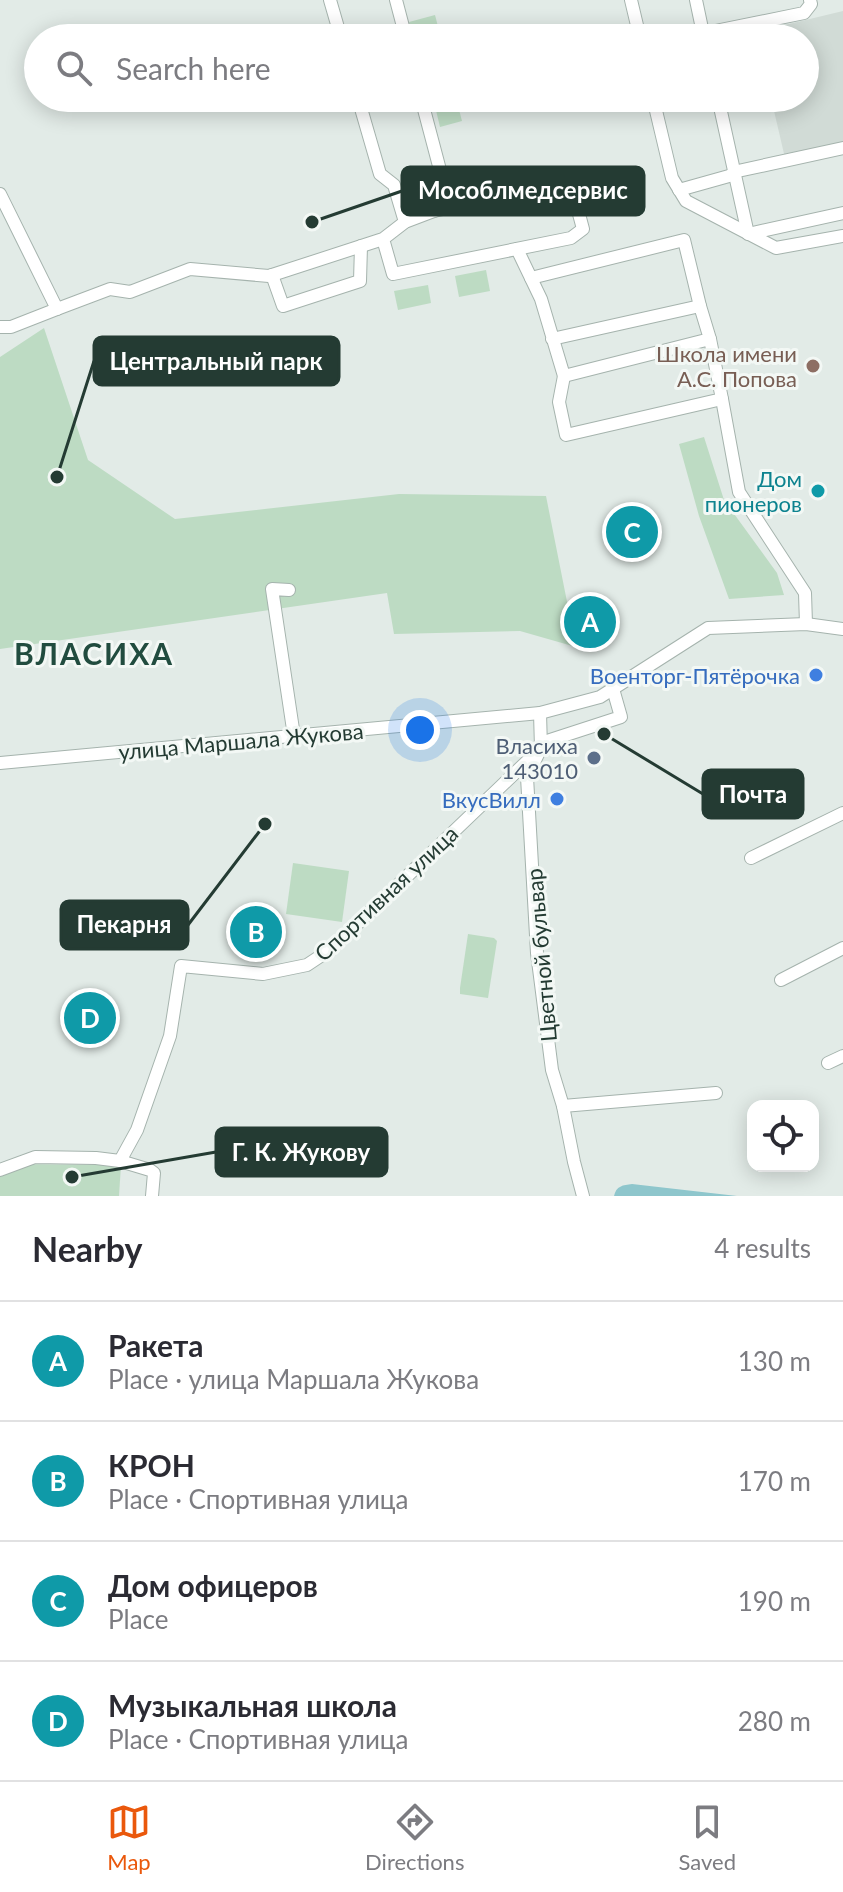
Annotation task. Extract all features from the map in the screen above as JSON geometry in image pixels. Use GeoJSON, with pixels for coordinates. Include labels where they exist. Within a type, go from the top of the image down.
{"type":"FeatureCollection","features":[{"type":"Feature","properties":{"kind":"street"},"geometry":{"type":"LineString","coordinates":[[330,0],[337,24]]}},
{"type":"Feature","properties":{"kind":"street"},"geometry":{"type":"LineString","coordinates":[[396,0],[402,24]]}},
{"type":"Feature","properties":{"kind":"street"},"geometry":{"type":"LineString","coordinates":[[631,0],[637,24]]}},
{"type":"Feature","properties":{"kind":"street"},"geometry":{"type":"LineString","coordinates":[[696,0],[701,24]]}},
{"type":"Feature","properties":{"kind":"street"},"geometry":{"type":"LineString","coordinates":[[756,24],[804,13],[811,4],[810,0]]}},
{"type":"Feature","properties":{"kind":"street"},"geometry":{"type":"LineString","coordinates":[[362,112],[380,174],[394,185],[405,222]]}},
{"type":"Feature","properties":{"kind":"street"},"geometry":{"type":"LineString","coordinates":[[425,112],[444,185],[434,211]]}},
{"type":"Feature","properties":{"kind":"street"},"geometry":{"type":"LineString","coordinates":[[656,112],[672,178],[686,201],[776,248],[843,236]]}},
{"type":"Feature","properties":{"kind":"street"},"geometry":{"type":"LineString","coordinates":[[721,112],[748,234]]}},
{"type":"Feature","properties":{"kind":"street"},"geometry":{"type":"LineString","coordinates":[[679,190],[735,173],[843,148]]}},
{"type":"Feature","properties":{"kind":"street"},"geometry":{"type":"LineString","coordinates":[[0,327],[11,327],[110,289],[130,292],[190,269],[272,275],[383,239],[405,222],[434,211],[562,182],[572,188],[583,229],[571,238],[393,274],[383,239]]}},
{"type":"Feature","properties":{"kind":"street"},"geometry":{"type":"LineString","coordinates":[[0,194],[57,309]]}},
{"type":"Feature","properties":{"kind":"street"},"geometry":{"type":"LineString","coordinates":[[748,234],[843,213]]}},
{"type":"Feature","properties":{"kind":"street"},"geometry":{"type":"LineString","coordinates":[[531,278],[684,240],[710,339],[739,492],[805,593],[806,624]]}},
{"type":"Feature","properties":{"kind":"street"},"geometry":{"type":"LineString","coordinates":[[272,275],[283,306],[360,281],[361,246]]}},
{"type":"Feature","properties":{"kind":"street"},"geometry":{"type":"LineString","coordinates":[[517,249],[541,299],[564,376],[559,402],[566,435],[722,399]]}},
{"type":"Feature","properties":{"kind":"street"},"geometry":{"type":"LineString","coordinates":[[552,339],[700,306]]}},
{"type":"Feature","properties":{"kind":"street"},"geometry":{"type":"LineString","coordinates":[[564,376],[710,339]]}},
{"type":"Feature","properties":{"kind":"street"},"geometry":{"type":"LineString","coordinates":[[289,590],[272,589],[294,736]]}},
{"type":"Feature","properties":{"kind":"street","name":"улица Маршала Жукова"},"geometry":{"type":"LineString","coordinates":[[0,763],[540,713],[600,697],[708,628],[806,624],[843,629]]}},
{"type":"Feature","properties":{"kind":"street"},"geometry":{"type":"LineString","coordinates":[[541,746],[621,717],[613,689]]}},
{"type":"Feature","properties":{"kind":"street","name":"Цветной бульвар"},"geometry":{"type":"LineString","coordinates":[[540,713],[541,746],[527,777],[537,953],[552,1070],[583,1196]]}},
{"type":"Feature","properties":{"kind":"street","name":"Спортивная улица"},"geometry":{"type":"LineString","coordinates":[[120,1161],[137,1130],[170,1036],[181,966],[263,974],[307,965],[331,949],[541,746]]}},
{"type":"Feature","properties":{"kind":"street"},"geometry":{"type":"LineString","coordinates":[[751,858],[843,813]]}},
{"type":"Feature","properties":{"kind":"street"},"geometry":{"type":"LineString","coordinates":[[781,980],[843,948]]}},
{"type":"Feature","properties":{"kind":"street"},"geometry":{"type":"LineString","coordinates":[[828,1063],[843,1056]]}},
{"type":"Feature","properties":{"kind":"street"},"geometry":{"type":"LineString","coordinates":[[563,1106],[716,1093]]}},
{"type":"Feature","properties":{"kind":"street"},"geometry":{"type":"LineString","coordinates":[[0,1170],[35,1157],[120,1161],[154,1173],[152,1196]]}},
{"type":"Feature","properties":{"kind":"shaded area"},"geometry":{"type":"Polygon","coordinates":[[[843,11],[843,145],[785,158],[774,112],[819,112],[819,24],[789,24],[843,11]]]}},
{"type":"Feature","properties":{"kind":"green space"},"geometry":{"type":"Polygon","coordinates":[[[435,15],[437,24],[410,24],[435,15]]]}},
{"type":"Feature","properties":{"kind":"green space"},"geometry":{"type":"Polygon","coordinates":[[[436,112],[460,112],[462,121],[440,127],[436,112]]]}},
{"type":"Feature","properties":{"kind":"green space"},"geometry":{"type":"Polygon","coordinates":[[[486,270],[490,291],[459,297],[455,276],[486,270]]]}},
{"type":"Feature","properties":{"kind":"green space"},"geometry":{"type":"Polygon","coordinates":[[[428,285],[431,303],[398,310],[394,291],[428,285]]]}},
{"type":"Feature","properties":{"kind":"green space"},"geometry":{"type":"Polygon","coordinates":[[[44,328],[88,460],[175,519],[399,494],[546,496],[576,647],[520,631],[394,634],[387,593],[0,649],[0,357],[44,328]]]}},
{"type":"Feature","properties":{"kind":"green space"},"geometry":{"type":"Polygon","coordinates":[[[704,437],[724,500],[777,573],[784,595],[729,599],[699,516],[679,444],[704,437]]]}},
{"type":"Feature","properties":{"kind":"green space"},"geometry":{"type":"Polygon","coordinates":[[[293,863],[349,871],[342,922],[286,914],[293,863]]]}},
{"type":"Feature","properties":{"kind":"green space"},"geometry":{"type":"Polygon","coordinates":[[[468,934],[497,941],[488,998],[460,994],[468,934]]]}},
{"type":"Feature","properties":{"kind":"green space"},"geometry":{"type":"Polygon","coordinates":[[[0,1164],[121,1165],[119,1196],[0,1196],[0,1164]]]}},
{"type":"Feature","properties":{"kind":"water"},"geometry":{"type":"Polygon","coordinates":[[[632,1184],[737,1196],[614,1196],[618,1188],[632,1184]]]}},
{"type":"Feature","properties":{"kind":"place","name":"Мособлмедсервис"},"geometry":{"type":"Point","coordinates":[312,222]}},
{"type":"Feature","properties":{"kind":"place","name":"Школа имени А.С. Попова"},"geometry":{"type":"Point","coordinates":[813,366]}},
{"type":"Feature","properties":{"kind":"place","name":"Центральный парк"},"geometry":{"type":"Point","coordinates":[57,477]}},
{"type":"Feature","properties":{"kind":"place","name":"Дом пионеров"},"geometry":{"type":"Point","coordinates":[818,491]}},
{"type":"Feature","properties":{"kind":"place","name":"Дом офицеров"},"geometry":{"type":"Point","coordinates":[632,532]}},
{"type":"Feature","properties":{"kind":"place","name":"Ракета"},"geometry":{"type":"Point","coordinates":[590,622]}},
{"type":"Feature","properties":{"kind":"place","name":"Военторг-Пятёрочка"},"geometry":{"type":"Point","coordinates":[816,675]}},
{"type":"Feature","properties":{"kind":"place","name":"Почта"},"geometry":{"type":"Point","coordinates":[604,734]}},
{"type":"Feature","properties":{"kind":"place","name":"Власиха 143010"},"geometry":{"type":"Point","coordinates":[594,758]}},
{"type":"Feature","properties":{"kind":"place","name":"ВкусВилл"},"geometry":{"type":"Point","coordinates":[557,799]}},
{"type":"Feature","properties":{"kind":"place","name":"Пекарня"},"geometry":{"type":"Point","coordinates":[265,824]}},
{"type":"Feature","properties":{"kind":"place","name":"КРОН"},"geometry":{"type":"Point","coordinates":[256,932]}},
{"type":"Feature","properties":{"kind":"place","name":"Музыкальная школа"},"geometry":{"type":"Point","coordinates":[90,1018]}},
{"type":"Feature","properties":{"kind":"place","name":"Г. К. Жукову"},"geometry":{"type":"Point","coordinates":[72,1177]}},
{"type":"Feature","properties":{"kind":"district","name":"ВЛАСИХА"},"geometry":{"type":"Point","coordinates":[94,653]}}]}
